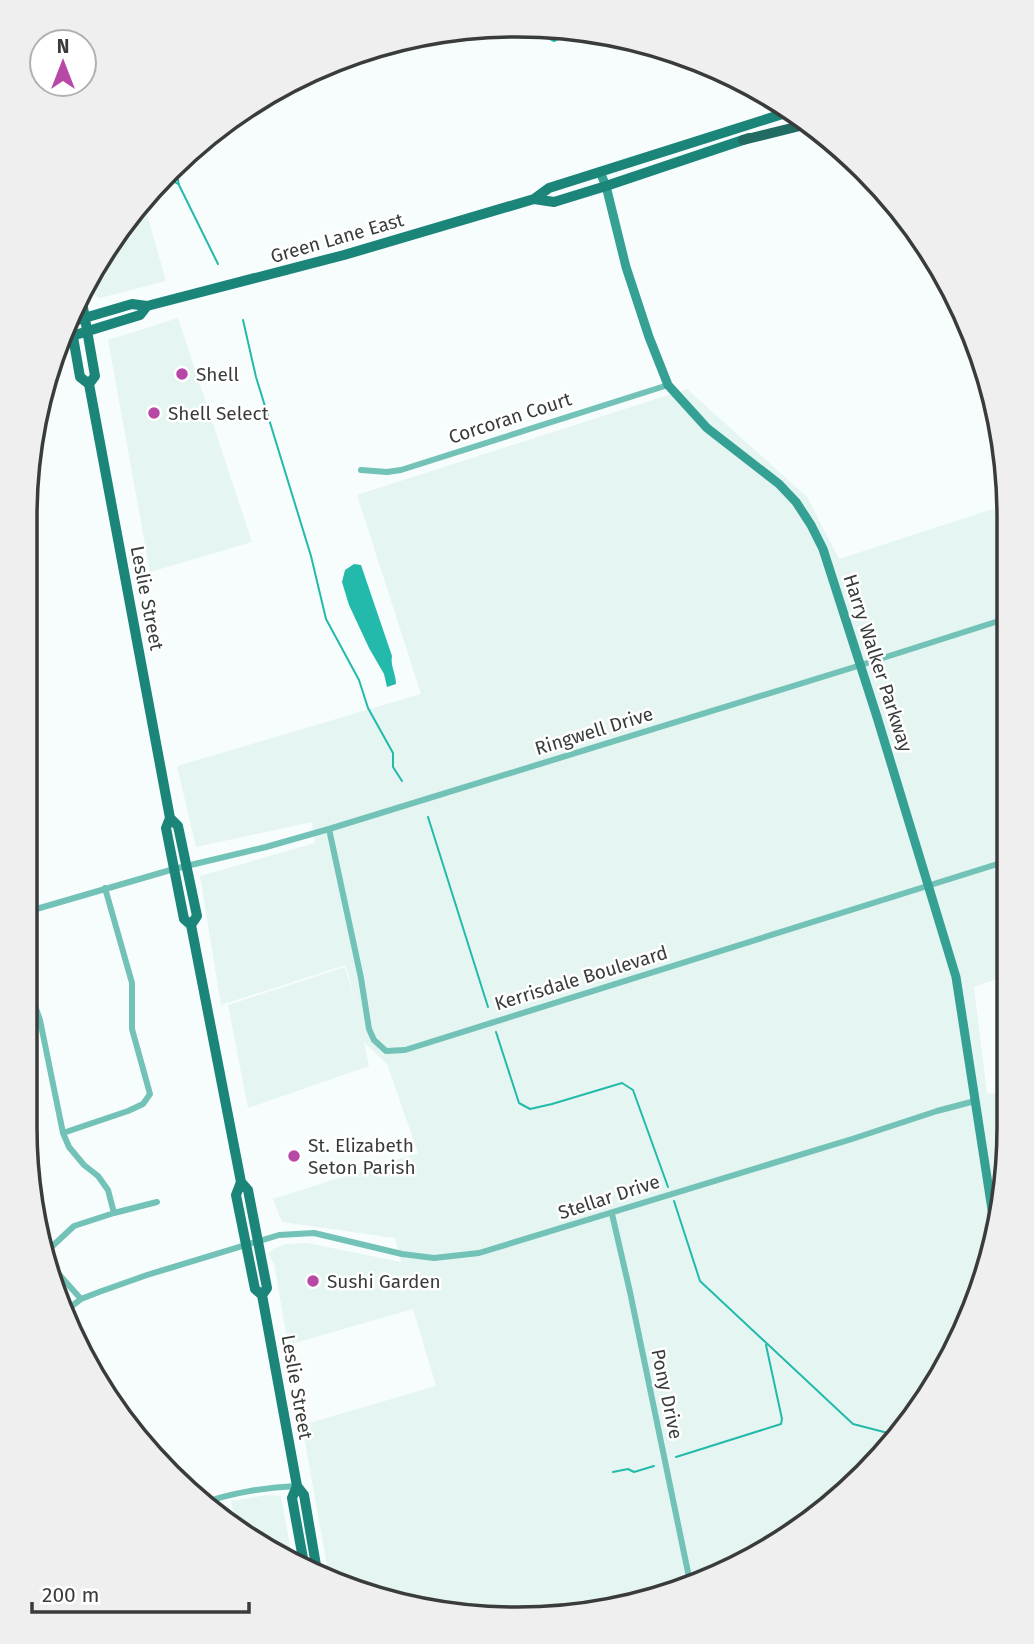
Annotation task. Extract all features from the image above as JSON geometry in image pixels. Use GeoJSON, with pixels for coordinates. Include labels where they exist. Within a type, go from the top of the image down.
{"type":"FeatureCollection","features":[{"type":"Feature","properties":{"kind":"highway"},"geometry":{"type":"LineString","coordinates":[[743,140],[796,127]]}},
{"type":"Feature","properties":{"kind":"main road","name":"Green Lane East"},"geometry":{"type":"LineString","coordinates":[[79,320],[132,304],[147,306],[344,255],[534,199],[549,188],[779,115]]}},
{"type":"Feature","properties":{"kind":"main road","name":"Green Lane East"},"geometry":{"type":"LineString","coordinates":[[534,199],[554,202],[793,124]]}},
{"type":"Feature","properties":{"kind":"main road","name":"Green Lane East"},"geometry":{"type":"LineString","coordinates":[[72,336],[140,315],[147,306]]}},
{"type":"Feature","properties":{"kind":"main road","name":"Leslie Street"},"geometry":{"type":"LineString","coordinates":[[84,310],[95,376],[89,384]]}},
{"type":"Feature","properties":{"kind":"main road","name":"Leslie Street"},"geometry":{"type":"LineString","coordinates":[[72,336],[80,377],[89,384],[170,818],[166,828],[184,919],[191,925],[241,1182],[248,1190],[267,1288],[262,1295]]}},
{"type":"Feature","properties":{"kind":"main road","name":"Leslie Street"},"geometry":{"type":"LineString","coordinates":[[170,818],[178,826],[197,916],[191,925]]}},
{"type":"Feature","properties":{"kind":"main road","name":"Leslie Street"},"geometry":{"type":"LineString","coordinates":[[241,1182],[236,1195],[255,1289],[262,1295],[297,1486],[304,1495],[316,1563]]}},
{"type":"Feature","properties":{"kind":"main road","name":"Leslie Street"},"geometry":{"type":"LineString","coordinates":[[297,1486],[292,1498],[303,1557]]}},
{"type":"Feature","properties":{"kind":"street","name":"Harry Walker Parkway"},"geometry":{"type":"LineString","coordinates":[[600,172],[626,267],[668,385],[707,428],[779,484],[796,502],[823,549],[956,977],[991,1203]]}},
{"type":"Feature","properties":{"kind":"street","name":"Corcoran Court"},"geometry":{"type":"LineString","coordinates":[[361,470],[401,470],[668,385]]}},
{"type":"Feature","properties":{"kind":"street","name":"Ringwell Drive"},"geometry":{"type":"LineString","coordinates":[[37,909],[174,869],[329,829],[997,622]]}},
{"type":"Feature","properties":{"kind":"street","name":"Kerrisdale Boulevard"},"geometry":{"type":"LineString","coordinates":[[329,829],[362,982],[369,1029],[374,1040],[386,1051],[405,1050],[997,864]]}},
{"type":"Feature","properties":{"kind":"street"},"geometry":{"type":"LineString","coordinates":[[62,1133],[128,1111],[143,1104],[150,1094],[132,1029],[132,983],[105,888]]}},
{"type":"Feature","properties":{"kind":"street"},"geometry":{"type":"LineString","coordinates":[[37,1012],[62,1133],[69,1147],[108,1190],[114,1213]]}},
{"type":"Feature","properties":{"kind":"street","name":"Stellar Drive"},"geometry":{"type":"LineString","coordinates":[[71,1306],[81,1299],[147,1275],[279,1235],[314,1233],[402,1254],[434,1258],[479,1253],[975,1101]]}},
{"type":"Feature","properties":{"kind":"street"},"geometry":{"type":"LineString","coordinates":[[52,1246],[74,1226],[157,1202]]}},
{"type":"Feature","properties":{"kind":"street","name":"Pony Drive"},"geometry":{"type":"LineString","coordinates":[[612,1214],[689,1576]]}},
{"type":"Feature","properties":{"kind":"street"},"geometry":{"type":"LineString","coordinates":[[61,1276],[81,1299]]}},
{"type":"Feature","properties":{"kind":"street"},"geometry":{"type":"LineString","coordinates":[[214,1499],[297,1486]]}},
{"type":"Feature","properties":{"kind":"shaded area"},"geometry":{"type":"Polygon","coordinates":[[[146,212],[166,281],[100,298],[92,294],[101,277],[146,212]]]}},
{"type":"Feature","properties":{"kind":"shaded area"},"geometry":{"type":"Polygon","coordinates":[[[178,318],[252,542],[150,572],[108,340],[178,318]]]}},
{"type":"Feature","properties":{"kind":"shaded area"},"geometry":{"type":"Polygon","coordinates":[[[687,389],[807,497],[839,559],[997,508],[997,979],[974,987],[987,1094],[997,1093],[997,1127],[988,1221],[972,1281],[961,1311],[933,1367],[898,1419],[857,1467],[809,1508],[757,1543],[701,1571],[641,1591],[580,1603],[486,1606],[423,1598],[393,1591],[327,1568],[302,1425],[436,1386],[413,1309],[288,1345],[274,1263],[268,1254],[273,1249],[286,1244],[307,1243],[401,1262],[395,1238],[282,1222],[273,1199],[418,1153],[387,1064],[364,1042],[369,1066],[248,1108],[228,1005],[345,967],[355,1003],[346,965],[221,1005],[200,876],[315,843],[312,822],[196,847],[177,766],[421,694],[357,495],[687,389]]]}},
{"type":"Feature","properties":{"kind":"shaded area"},"geometry":{"type":"Polygon","coordinates":[[[354,564],[361,565],[392,656],[396,684],[387,687],[384,674],[349,605],[342,582],[345,570],[354,564]]]}},
{"type":"Feature","properties":{"kind":"shaded area"},"geometry":{"type":"Polygon","coordinates":[[[268,1495],[281,1496],[291,1550],[233,1514],[231,1501],[268,1495]]]}},
{"type":"Feature","properties":{"kind":"waterway"},"geometry":{"type":"LineString","coordinates":[[548,38],[554,41],[558,39]]}},
{"type":"Feature","properties":{"kind":"waterway"},"geometry":{"type":"LineString","coordinates":[[177,177],[218,264]]}},
{"type":"Feature","properties":{"kind":"waterway"},"geometry":{"type":"LineString","coordinates":[[173,181],[178,184]]}},
{"type":"Feature","properties":{"kind":"waterway"},"geometry":{"type":"LineString","coordinates":[[243,320],[256,377],[311,556],[326,619],[359,680],[368,708],[393,753],[393,767],[402,781]]}},
{"type":"Feature","properties":{"kind":"waterway"},"geometry":{"type":"LineString","coordinates":[[428,817],[488,1007]]}},
{"type":"Feature","properties":{"kind":"waterway"},"geometry":{"type":"LineString","coordinates":[[496,1032],[519,1103],[530,1109],[622,1083],[633,1090],[668,1187]]}},
{"type":"Feature","properties":{"kind":"waterway"},"geometry":{"type":"LineString","coordinates":[[674,1201],[700,1281],[853,1424],[887,1432]]}},
{"type":"Feature","properties":{"kind":"waterway"},"geometry":{"type":"LineString","coordinates":[[676,1457],[781,1424],[766,1345]]}},
{"type":"Feature","properties":{"kind":"waterway"},"geometry":{"type":"LineString","coordinates":[[613,1472],[628,1469],[634,1472],[654,1466]]}},
{"type":"Feature","properties":{"kind":"place","name":"Shell"},"geometry":{"type":"Point","coordinates":[182,374]}},
{"type":"Feature","properties":{"kind":"place","name":"Shell Select"},"geometry":{"type":"Point","coordinates":[154,413]}},
{"type":"Feature","properties":{"kind":"place","name":"St. Elizabeth Seton Parish"},"geometry":{"type":"Point","coordinates":[294,1156]}},
{"type":"Feature","properties":{"kind":"place","name":"Sushi Garden"},"geometry":{"type":"Point","coordinates":[313,1281]}}]}
